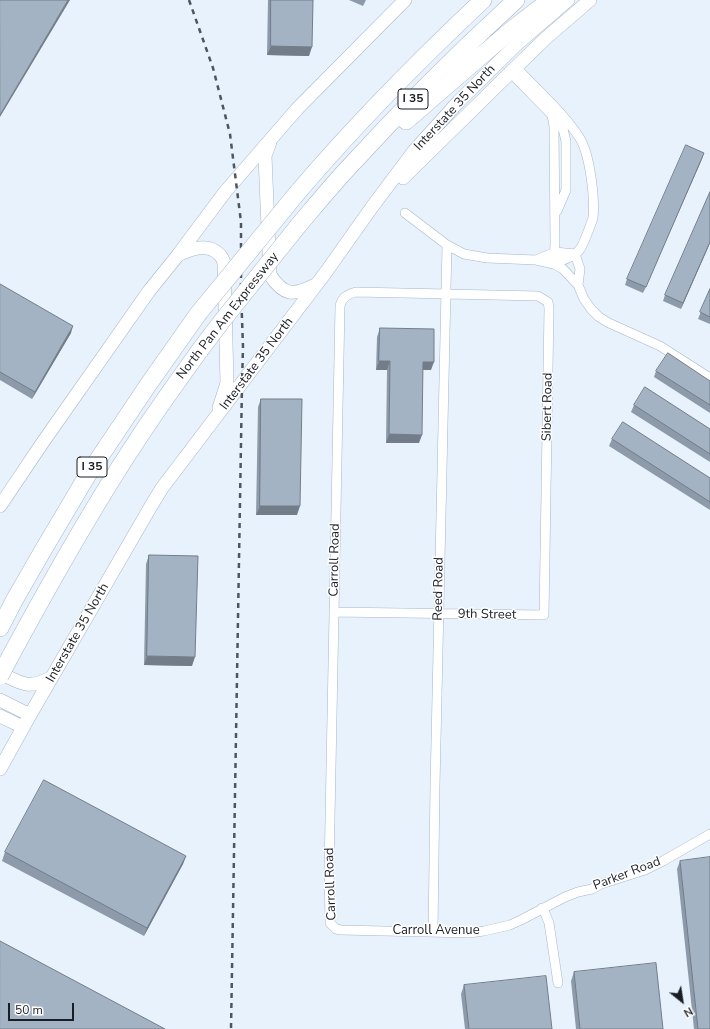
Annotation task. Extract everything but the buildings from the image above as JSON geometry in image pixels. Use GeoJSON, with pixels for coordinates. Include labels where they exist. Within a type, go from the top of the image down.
{"type":"FeatureCollection","features":[{"type":"Feature","properties":{"kind":"highway"},"geometry":{"type":"LineString","coordinates":[[341,143],[367,105],[387,82],[470,0]]}},
{"type":"Feature","properties":{"kind":"highway","name":"North Pan Am Expressway"},"geometry":{"type":"LineString","coordinates":[[0,628],[15,599],[87,476],[198,314],[298,192],[341,143],[409,72],[483,0]]}},
{"type":"Feature","properties":{"kind":"highway","name":"North Pan Am Expressway"},"geometry":{"type":"LineString","coordinates":[[0,676],[57,571],[134,444],[222,321],[298,226],[349,167],[478,35],[516,0]]}},
{"type":"Feature","properties":{"kind":"highway"},"geometry":{"type":"LineString","coordinates":[[317,204],[411,117],[510,31],[550,0]]}},
{"type":"Feature","properties":{"kind":"main road"},"geometry":{"type":"LineString","coordinates":[[0,506],[56,423],[149,291],[225,192],[297,109],[405,0]]}},
{"type":"Feature","properties":{"kind":"main road","name":"Interstate 35 North"},"geometry":{"type":"LineString","coordinates":[[0,769],[162,488],[317,284],[414,151],[459,101],[517,44],[568,0]]}},
{"type":"Feature","properties":{"kind":"main road"},"geometry":{"type":"LineString","coordinates":[[372,207],[513,69],[590,0]]}},
{"type":"Feature","properties":{"kind":"main road"},"geometry":{"type":"LineString","coordinates":[[272,138],[266,156],[270,275],[276,284],[284,291],[298,293],[317,284]]}},
{"type":"Feature","properties":{"kind":"main road"},"geometry":{"type":"LineString","coordinates":[[178,255],[192,249],[212,249],[220,255],[224,263],[227,383],[216,417]]}},
{"type":"Feature","properties":{"kind":"main road"},"geometry":{"type":"LineString","coordinates":[[0,673],[21,684],[29,685],[52,677]]}},
{"type":"Feature","properties":{"kind":"main road"},"geometry":{"type":"LineString","coordinates":[[0,700],[30,715]]}},
{"type":"Feature","properties":{"kind":"main road"},"geometry":{"type":"LineString","coordinates":[[0,716],[23,727]]}},
{"type":"Feature","properties":{"kind":"street"},"geometry":{"type":"LineString","coordinates":[[513,69],[563,129],[566,141],[566,190],[555,215],[554,264]]}},
{"type":"Feature","properties":{"kind":"street"},"geometry":{"type":"LineString","coordinates":[[513,69],[569,123],[580,139],[589,162],[593,199],[593,219],[580,249],[574,254],[554,264]]}},
{"type":"Feature","properties":{"kind":"street"},"geometry":{"type":"LineString","coordinates":[[405,213],[447,245],[464,254],[488,258],[536,260],[554,264],[563,269],[578,285],[587,304],[599,317],[660,346],[710,378]]}},
{"type":"Feature","properties":{"kind":"street","name":"Reed Road"},"geometry":{"type":"LineString","coordinates":[[432,932],[447,245]]}},
{"type":"Feature","properties":{"kind":"street"},"geometry":{"type":"LineString","coordinates":[[536,260],[555,252],[574,254]]}},
{"type":"Feature","properties":{"kind":"street"},"geometry":{"type":"LineString","coordinates":[[574,254],[580,269],[578,285]]}},
{"type":"Feature","properties":{"kind":"street","name":"Carroll Road"},"geometry":{"type":"LineString","coordinates":[[333,927],[330,923],[329,870],[340,306],[347,294],[356,292],[446,294]]}},
{"type":"Feature","properties":{"kind":"street","name":"Sibert Road"},"geometry":{"type":"LineString","coordinates":[[446,294],[538,296],[548,302],[544,615]]}},
{"type":"Feature","properties":{"kind":"street","name":"9th Street"},"geometry":{"type":"LineString","coordinates":[[334,612],[544,615]]}},
{"type":"Feature","properties":{"kind":"street","name":"Parker Road"},"geometry":{"type":"LineString","coordinates":[[542,908],[578,892],[592,889],[601,884],[645,870],[710,834]]}},
{"type":"Feature","properties":{"kind":"street"},"geometry":{"type":"LineString","coordinates":[[542,908],[550,923],[558,984]]}},
{"type":"Feature","properties":{"kind":"street","name":"Carroll Avenue"},"geometry":{"type":"LineString","coordinates":[[333,927],[341,930],[484,932],[510,925],[542,908]]}},
{"type":"Feature","properties":{"kind":"railway"},"geometry":{"type":"LineString","coordinates":[[189,0],[213,68],[230,134],[241,222],[243,347],[231,1029]]}}]}
